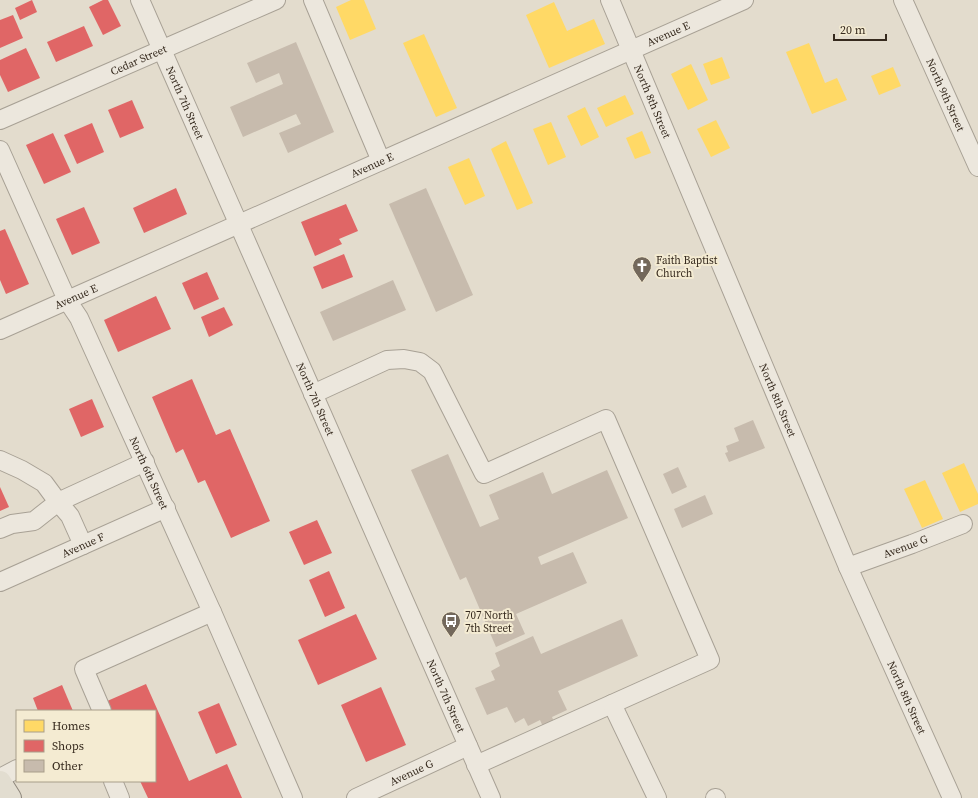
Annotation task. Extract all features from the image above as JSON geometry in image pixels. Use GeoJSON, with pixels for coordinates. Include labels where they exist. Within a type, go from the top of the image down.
{"type":"FeatureCollection","features":[{"type":"Feature","properties":{"kind":"main road"},"geometry":{"type":"LineString","coordinates":[[0,782],[10,798]]}},
{"type":"Feature","properties":{"kind":"street","name":"North 7th Street"},"geometry":{"type":"LineString","coordinates":[[140,0],[476,765],[492,798]]}},
{"type":"Feature","properties":{"kind":"street","name":"Cedar Street"},"geometry":{"type":"LineString","coordinates":[[0,120],[276,0]]}},
{"type":"Feature","properties":{"kind":"street"},"geometry":{"type":"LineString","coordinates":[[313,0],[381,161]]}},
{"type":"Feature","properties":{"kind":"street","name":"North 8th Street"},"geometry":{"type":"LineString","coordinates":[[610,0],[848,567],[952,798]]}},
{"type":"Feature","properties":{"kind":"street","name":"Avenue E"},"geometry":{"type":"LineString","coordinates":[[0,330],[744,0]]}},
{"type":"Feature","properties":{"kind":"street","name":"North 9th Street"},"geometry":{"type":"LineString","coordinates":[[903,0],[978,167]]}},
{"type":"Feature","properties":{"kind":"street","name":"North 6th Street"},"geometry":{"type":"LineString","coordinates":[[0,150],[67,300],[79,318],[166,508],[293,798]]}},
{"type":"Feature","properties":{"kind":"street"},"geometry":{"type":"LineString","coordinates":[[313,394],[386,360],[404,359],[420,362],[432,371],[484,474],[606,419],[710,660],[476,765]]}},
{"type":"Feature","properties":{"kind":"street"},"geometry":{"type":"LineString","coordinates":[[0,460],[22,470],[44,483],[70,516],[83,545]]}},
{"type":"Feature","properties":{"kind":"street"},"geometry":{"type":"LineString","coordinates":[[0,529],[12,524],[34,521],[58,502],[145,462]]}},
{"type":"Feature","properties":{"kind":"street","name":"Avenue F"},"geometry":{"type":"LineString","coordinates":[[0,582],[166,508]]}},
{"type":"Feature","properties":{"kind":"street","name":"Avenue G"},"geometry":{"type":"LineString","coordinates":[[848,567],[963,524]]}},
{"type":"Feature","properties":{"kind":"street"},"geometry":{"type":"LineString","coordinates":[[102,710],[84,668],[212,612]]}},
{"type":"Feature","properties":{"kind":"street"},"geometry":{"type":"LineString","coordinates":[[612,704],[657,798]]}},
{"type":"Feature","properties":{"kind":"street","name":"Avenue G"},"geometry":{"type":"LineString","coordinates":[[356,798],[468,746]]}},
{"type":"Feature","properties":{"kind":"street"},"geometry":{"type":"LineString","coordinates":[[0,778],[16,770]]}},
{"type":"Feature","properties":{"kind":"street"},"geometry":{"type":"LineString","coordinates":[[112,782],[120,798]]}},
{"type":"Feature","properties":{"kind":"building: Homes"},"geometry":{"type":"Polygon","coordinates":[[[351,0],[364,0],[376,29],[350,40],[336,7],[351,0]]]}},
{"type":"Feature","properties":{"kind":"building: Homes"},"geometry":{"type":"Polygon","coordinates":[[[554,2],[567,31],[594,19],[605,44],[549,68],[526,15],[554,2]]]}},
{"type":"Feature","properties":{"kind":"building: Homes"},"geometry":{"type":"Polygon","coordinates":[[[424,34],[457,108],[436,117],[403,43],[424,34]]]}},
{"type":"Feature","properties":{"kind":"building: Homes"},"geometry":{"type":"Polygon","coordinates":[[[809,43],[825,83],[837,78],[847,100],[812,114],[786,52],[809,43]]]}},
{"type":"Feature","properties":{"kind":"building: Homes"},"geometry":{"type":"Polygon","coordinates":[[[722,57],[730,78],[711,85],[703,64],[722,57]]]}},
{"type":"Feature","properties":{"kind":"building: Homes"},"geometry":{"type":"Polygon","coordinates":[[[691,64],[708,100],[688,110],[671,74],[691,64]]]}},
{"type":"Feature","properties":{"kind":"building: Homes"},"geometry":{"type":"Polygon","coordinates":[[[893,67],[901,86],[879,95],[871,76],[893,67]]]}},
{"type":"Feature","properties":{"kind":"building: Homes"},"geometry":{"type":"Polygon","coordinates":[[[625,95],[634,114],[606,127],[597,108],[625,95]]]}},
{"type":"Feature","properties":{"kind":"building: Homes"},"geometry":{"type":"Polygon","coordinates":[[[585,107],[599,137],[581,146],[567,116],[585,107]]]}},
{"type":"Feature","properties":{"kind":"building: Homes"},"geometry":{"type":"Polygon","coordinates":[[[716,120],[730,148],[711,157],[697,129],[716,120]]]}},
{"type":"Feature","properties":{"kind":"building: Homes"},"geometry":{"type":"Polygon","coordinates":[[[551,122],[566,157],[548,165],[533,129],[551,122]]]}},
{"type":"Feature","properties":{"kind":"building: Homes"},"geometry":{"type":"Polygon","coordinates":[[[642,131],[651,153],[635,159],[626,138],[642,131]]]}},
{"type":"Feature","properties":{"kind":"building: Homes"},"geometry":{"type":"Polygon","coordinates":[[[506,141],[533,203],[517,210],[491,149],[506,141]]]}},
{"type":"Feature","properties":{"kind":"building: Homes"},"geometry":{"type":"Polygon","coordinates":[[[469,158],[485,196],[465,205],[448,167],[469,158]]]}},
{"type":"Feature","properties":{"kind":"building: Homes"},"geometry":{"type":"Polygon","coordinates":[[[964,463],[978,494],[978,504],[960,512],[942,473],[964,463]]]}},
{"type":"Feature","properties":{"kind":"building: Homes"},"geometry":{"type":"Polygon","coordinates":[[[925,480],[943,519],[922,528],[904,489],[925,480]]]}},
{"type":"Feature","properties":{"kind":"building: Shops"},"geometry":{"type":"Polygon","coordinates":[[[32,0],[37,12],[20,20],[15,8],[32,0]]]}},
{"type":"Feature","properties":{"kind":"building: Shops"},"geometry":{"type":"Polygon","coordinates":[[[103,0],[108,0],[121,26],[103,35],[89,7],[103,0]]]}},
{"type":"Feature","properties":{"kind":"building: Shops"},"geometry":{"type":"Polygon","coordinates":[[[13,15],[23,38],[0,48],[0,20],[13,15]]]}},
{"type":"Feature","properties":{"kind":"building: Shops"},"geometry":{"type":"Polygon","coordinates":[[[84,26],[93,46],[56,62],[47,42],[84,26]]]}},
{"type":"Feature","properties":{"kind":"building: Shops"},"geometry":{"type":"Polygon","coordinates":[[[26,48],[40,78],[8,92],[0,75],[0,60],[26,48]]]}},
{"type":"Feature","properties":{"kind":"building: Shops"},"geometry":{"type":"Polygon","coordinates":[[[132,100],[144,128],[120,138],[108,110],[132,100]]]}},
{"type":"Feature","properties":{"kind":"building: Shops"},"geometry":{"type":"Polygon","coordinates":[[[92,123],[104,152],[77,164],[64,135],[92,123]]]}},
{"type":"Feature","properties":{"kind":"building: Shops"},"geometry":{"type":"Polygon","coordinates":[[[53,133],[71,172],[44,184],[26,145],[53,133]]]}},
{"type":"Feature","properties":{"kind":"building: Shops"},"geometry":{"type":"Polygon","coordinates":[[[176,188],[187,214],[144,233],[133,208],[176,188]]]}},
{"type":"Feature","properties":{"kind":"building: Shops"},"geometry":{"type":"Polygon","coordinates":[[[346,204],[358,231],[339,239],[342,244],[315,256],[301,222],[346,204]]]}},
{"type":"Feature","properties":{"kind":"building: Shops"},"geometry":{"type":"Polygon","coordinates":[[[84,207],[100,243],[72,255],[56,219],[84,207]]]}},
{"type":"Feature","properties":{"kind":"building: Shops"},"geometry":{"type":"Polygon","coordinates":[[[5,229],[29,284],[6,294],[0,280],[0,231],[5,229]]]}},
{"type":"Feature","properties":{"kind":"building: Shops"},"geometry":{"type":"Polygon","coordinates":[[[344,254],[353,277],[322,289],[313,267],[344,254]]]}},
{"type":"Feature","properties":{"kind":"building: Shops"},"geometry":{"type":"Polygon","coordinates":[[[207,272],[219,299],[194,310],[182,283],[207,272]]]}},
{"type":"Feature","properties":{"kind":"building: Shops"},"geometry":{"type":"Polygon","coordinates":[[[156,296],[171,329],[118,352],[104,320],[156,296]]]}},
{"type":"Feature","properties":{"kind":"building: Shops"},"geometry":{"type":"Polygon","coordinates":[[[224,307],[233,325],[209,337],[201,317],[224,307]]]}},
{"type":"Feature","properties":{"kind":"building: Shops"},"geometry":{"type":"Polygon","coordinates":[[[192,379],[216,435],[230,429],[270,521],[231,538],[205,480],[198,483],[183,449],[176,453],[152,397],[192,379]]]}},
{"type":"Feature","properties":{"kind":"building: Shops"},"geometry":{"type":"Polygon","coordinates":[[[92,399],[104,427],[81,437],[69,409],[92,399]]]}},
{"type":"Feature","properties":{"kind":"building: Shops"},"geometry":{"type":"Polygon","coordinates":[[[0,487],[9,507],[0,511],[0,487]]]}},
{"type":"Feature","properties":{"kind":"building: Shops"},"geometry":{"type":"Polygon","coordinates":[[[317,520],[332,553],[304,565],[289,532],[317,520]]]}},
{"type":"Feature","properties":{"kind":"building: Shops"},"geometry":{"type":"Polygon","coordinates":[[[329,571],[345,608],[325,617],[309,580],[329,571]]]}},
{"type":"Feature","properties":{"kind":"building: Shops"},"geometry":{"type":"Polygon","coordinates":[[[356,614],[377,659],[318,685],[298,640],[356,614]]]}},
{"type":"Feature","properties":{"kind":"building: Shops"},"geometry":{"type":"Polygon","coordinates":[[[146,684],[189,781],[227,764],[242,798],[148,798],[140,782],[156,782],[156,710],[109,710],[105,702],[146,684]]]}},
{"type":"Feature","properties":{"kind":"building: Shops"},"geometry":{"type":"Polygon","coordinates":[[[62,685],[73,710],[38,710],[33,698],[62,685]]]}},
{"type":"Feature","properties":{"kind":"building: Shops"},"geometry":{"type":"Polygon","coordinates":[[[381,687],[406,745],[366,762],[341,705],[381,687]]]}},
{"type":"Feature","properties":{"kind":"building: Shops"},"geometry":{"type":"Polygon","coordinates":[[[219,703],[237,745],[216,754],[198,712],[219,703]]]}},
{"type":"Feature","properties":{"kind":"building: Other"},"geometry":{"type":"Polygon","coordinates":[[[296,42],[334,132],[288,153],[279,133],[301,124],[296,114],[243,137],[230,107],[283,84],[279,73],[256,83],[247,63],[296,42]]]}},
{"type":"Feature","properties":{"kind":"building: Other"},"geometry":{"type":"Polygon","coordinates":[[[426,188],[473,295],[436,312],[389,204],[426,188]]]}},
{"type":"Feature","properties":{"kind":"building: Other"},"geometry":{"type":"Polygon","coordinates":[[[393,280],[406,310],[333,341],[320,312],[393,280]]]}},
{"type":"Feature","properties":{"kind":"building: Other"},"geometry":{"type":"Polygon","coordinates":[[[753,420],[765,448],[729,462],[725,453],[728,452],[726,446],[739,441],[734,428],[753,420]]]}},
{"type":"Feature","properties":{"kind":"building: Other"},"geometry":{"type":"Polygon","coordinates":[[[448,454],[480,527],[499,519],[489,495],[543,472],[552,494],[607,470],[628,518],[538,557],[541,565],[573,552],[587,583],[516,614],[525,634],[496,647],[466,577],[460,580],[411,470],[448,454]]]}},
{"type":"Feature","properties":{"kind":"building: Other"},"geometry":{"type":"Polygon","coordinates":[[[678,467],[687,487],[672,494],[663,474],[678,467]]]}},
{"type":"Feature","properties":{"kind":"building: Other"},"geometry":{"type":"Polygon","coordinates":[[[705,495],[713,514],[682,528],[674,509],[705,495]]]}},
{"type":"Feature","properties":{"kind":"building: Other"},"geometry":{"type":"Polygon","coordinates":[[[622,619],[638,656],[558,691],[567,710],[552,717],[555,724],[544,729],[540,720],[528,726],[524,718],[515,723],[507,707],[487,715],[475,688],[495,680],[491,671],[500,666],[495,653],[533,636],[541,654],[622,619]]]}},
{"type":"Feature","properties":{"kind":"place","name":"Faith Baptist Church"},"geometry":{"type":"Point","coordinates":[642,283]}},
{"type":"Feature","properties":{"kind":"place","name":"707 North 7th Street"},"geometry":{"type":"Point","coordinates":[451,638]}}]}
